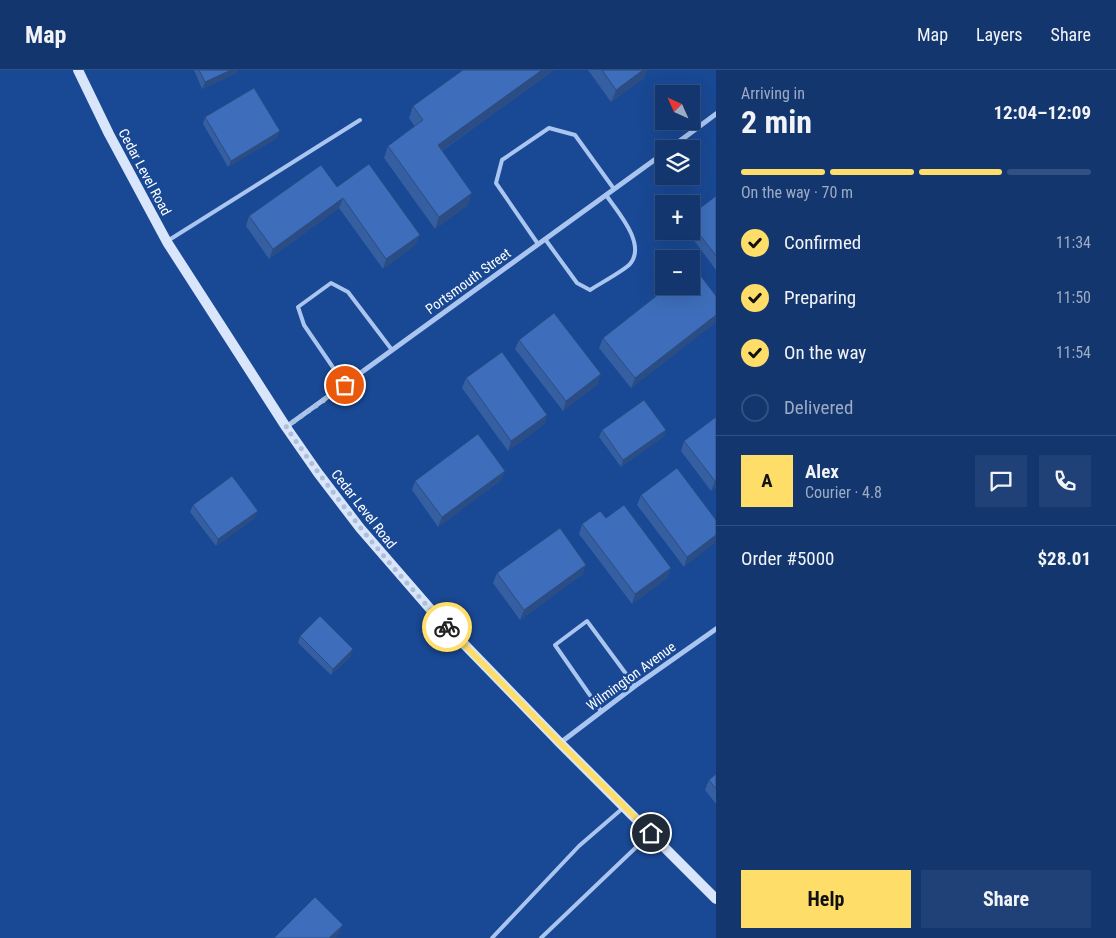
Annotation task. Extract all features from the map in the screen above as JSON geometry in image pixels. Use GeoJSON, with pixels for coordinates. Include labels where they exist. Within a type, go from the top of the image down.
{"type":"FeatureCollection","features":[{"type":"Feature","properties":{"kind":"main road","name":"Cedar Level Road"},"geometry":{"type":"LineString","coordinates":[[78,70],[109,134],[167,242],[286,427],[360,528],[432,611],[560,743],[716,899]]}},
{"type":"Feature","properties":{"kind":"street"},"geometry":{"type":"LineString","coordinates":[[681,140],[716,114]]}},
{"type":"Feature","properties":{"kind":"street","name":"Portsmouth Street"},"geometry":{"type":"LineString","coordinates":[[286,427],[655,159]]}},
{"type":"Feature","properties":{"kind":"street","name":"Wilmington Avenue"},"geometry":{"type":"LineString","coordinates":[[560,743],[635,686],[716,629]]}},
{"type":"Feature","properties":{"kind":"lane"},"geometry":{"type":"LineString","coordinates":[[167,242],[360,120]]}},
{"type":"Feature","properties":{"kind":"lane"},"geometry":{"type":"LineString","coordinates":[[538,244],[496,183],[502,160],[549,128],[575,135],[614,189]]}},
{"type":"Feature","properties":{"kind":"lane"},"geometry":{"type":"LineString","coordinates":[[545,239],[577,282],[590,290],[630,264],[636,249],[633,235],[606,195]]}},
{"type":"Feature","properties":{"kind":"lane"},"geometry":{"type":"LineString","coordinates":[[345,385],[304,325],[298,307],[331,283],[348,292],[392,350]]}},
{"type":"Feature","properties":{"kind":"lane"},"geometry":{"type":"LineString","coordinates":[[601,711],[555,645],[587,621],[635,686]]}},
{"type":"Feature","properties":{"kind":"lane"},"geometry":{"type":"LineString","coordinates":[[492,938],[579,846],[624,807]]}},
{"type":"Feature","properties":{"kind":"lane"},"geometry":{"type":"LineString","coordinates":[[541,938],[651,833]]}},
{"type":"Feature","properties":{"kind":"building"},"geometry":{"type":"Polygon","coordinates":[[[199,70],[231,70],[205,82],[199,70]]]}},
{"type":"Feature","properties":{"kind":"building"},"geometry":{"type":"Polygon","coordinates":[[[463,70],[542,70],[438,145],[472,193],[439,217],[388,146],[423,120],[413,106],[463,70]]]}},
{"type":"Feature","properties":{"kind":"building"},"geometry":{"type":"Polygon","coordinates":[[[602,70],[643,70],[616,90],[602,70]]]}},
{"type":"Feature","properties":{"kind":"building"},"geometry":{"type":"Polygon","coordinates":[[[254,88],[280,131],[231,161],[205,117],[254,88]]]}},
{"type":"Feature","properties":{"kind":"building"},"geometry":{"type":"Polygon","coordinates":[[[369,164],[420,235],[386,259],[343,198],[273,249],[249,216],[321,165],[337,187],[369,164]]]}},
{"type":"Feature","properties":{"kind":"building"},"geometry":{"type":"Polygon","coordinates":[[[716,196],[716,256],[700,235],[700,208],[716,196]]]}},
{"type":"Feature","properties":{"kind":"building"},"geometry":{"type":"Polygon","coordinates":[[[700,275],[716,296],[716,315],[635,378],[603,338],[658,295],[700,295],[700,275]]]}},
{"type":"Feature","properties":{"kind":"building"},"geometry":{"type":"Polygon","coordinates":[[[554,313],[601,374],[566,401],[519,340],[554,313]]]}},
{"type":"Feature","properties":{"kind":"building"},"geometry":{"type":"Polygon","coordinates":[[[502,352],[547,415],[511,441],[466,378],[502,352]]]}},
{"type":"Feature","properties":{"kind":"building"},"geometry":{"type":"Polygon","coordinates":[[[644,400],[666,430],[623,460],[602,430],[644,400]]]}},
{"type":"Feature","properties":{"kind":"building"},"geometry":{"type":"Polygon","coordinates":[[[716,417],[716,480],[715,481],[684,441],[716,417]]]}},
{"type":"Feature","properties":{"kind":"building"},"geometry":{"type":"Polygon","coordinates":[[[478,434],[505,471],[442,517],[415,481],[478,434]]]}},
{"type":"Feature","properties":{"kind":"building"},"geometry":{"type":"Polygon","coordinates":[[[677,468],[716,520],[716,535],[687,557],[641,495],[677,468]]]}},
{"type":"Feature","properties":{"kind":"building"},"geometry":{"type":"Polygon","coordinates":[[[232,476],[258,511],[218,539],[193,505],[232,476]]]}},
{"type":"Feature","properties":{"kind":"building"},"geometry":{"type":"Polygon","coordinates":[[[624,505],[671,568],[635,594],[582,524],[600,511],[606,518],[624,505]]]}},
{"type":"Feature","properties":{"kind":"building"},"geometry":{"type":"Polygon","coordinates":[[[560,528],[586,565],[524,610],[497,573],[560,528]]]}},
{"type":"Feature","properties":{"kind":"building"},"geometry":{"type":"Polygon","coordinates":[[[320,616],[353,649],[333,669],[300,636],[320,616]]]}},
{"type":"Feature","properties":{"kind":"building"},"geometry":{"type":"Polygon","coordinates":[[[716,774],[716,789],[709,780],[716,774]]]}},
{"type":"Feature","properties":{"kind":"building"},"geometry":{"type":"Polygon","coordinates":[[[315,897],[343,925],[329,938],[274,938],[315,897]]]}},
{"type":"Feature","properties":{"kind":"way so far"},"geometry":{"type":"LineString","coordinates":[[345,385],[286,427],[360,528],[447,627]]}},
{"type":"Feature","properties":{"kind":"route"},"geometry":{"type":"LineString","coordinates":[[447,627],[651,833]]}}]}
